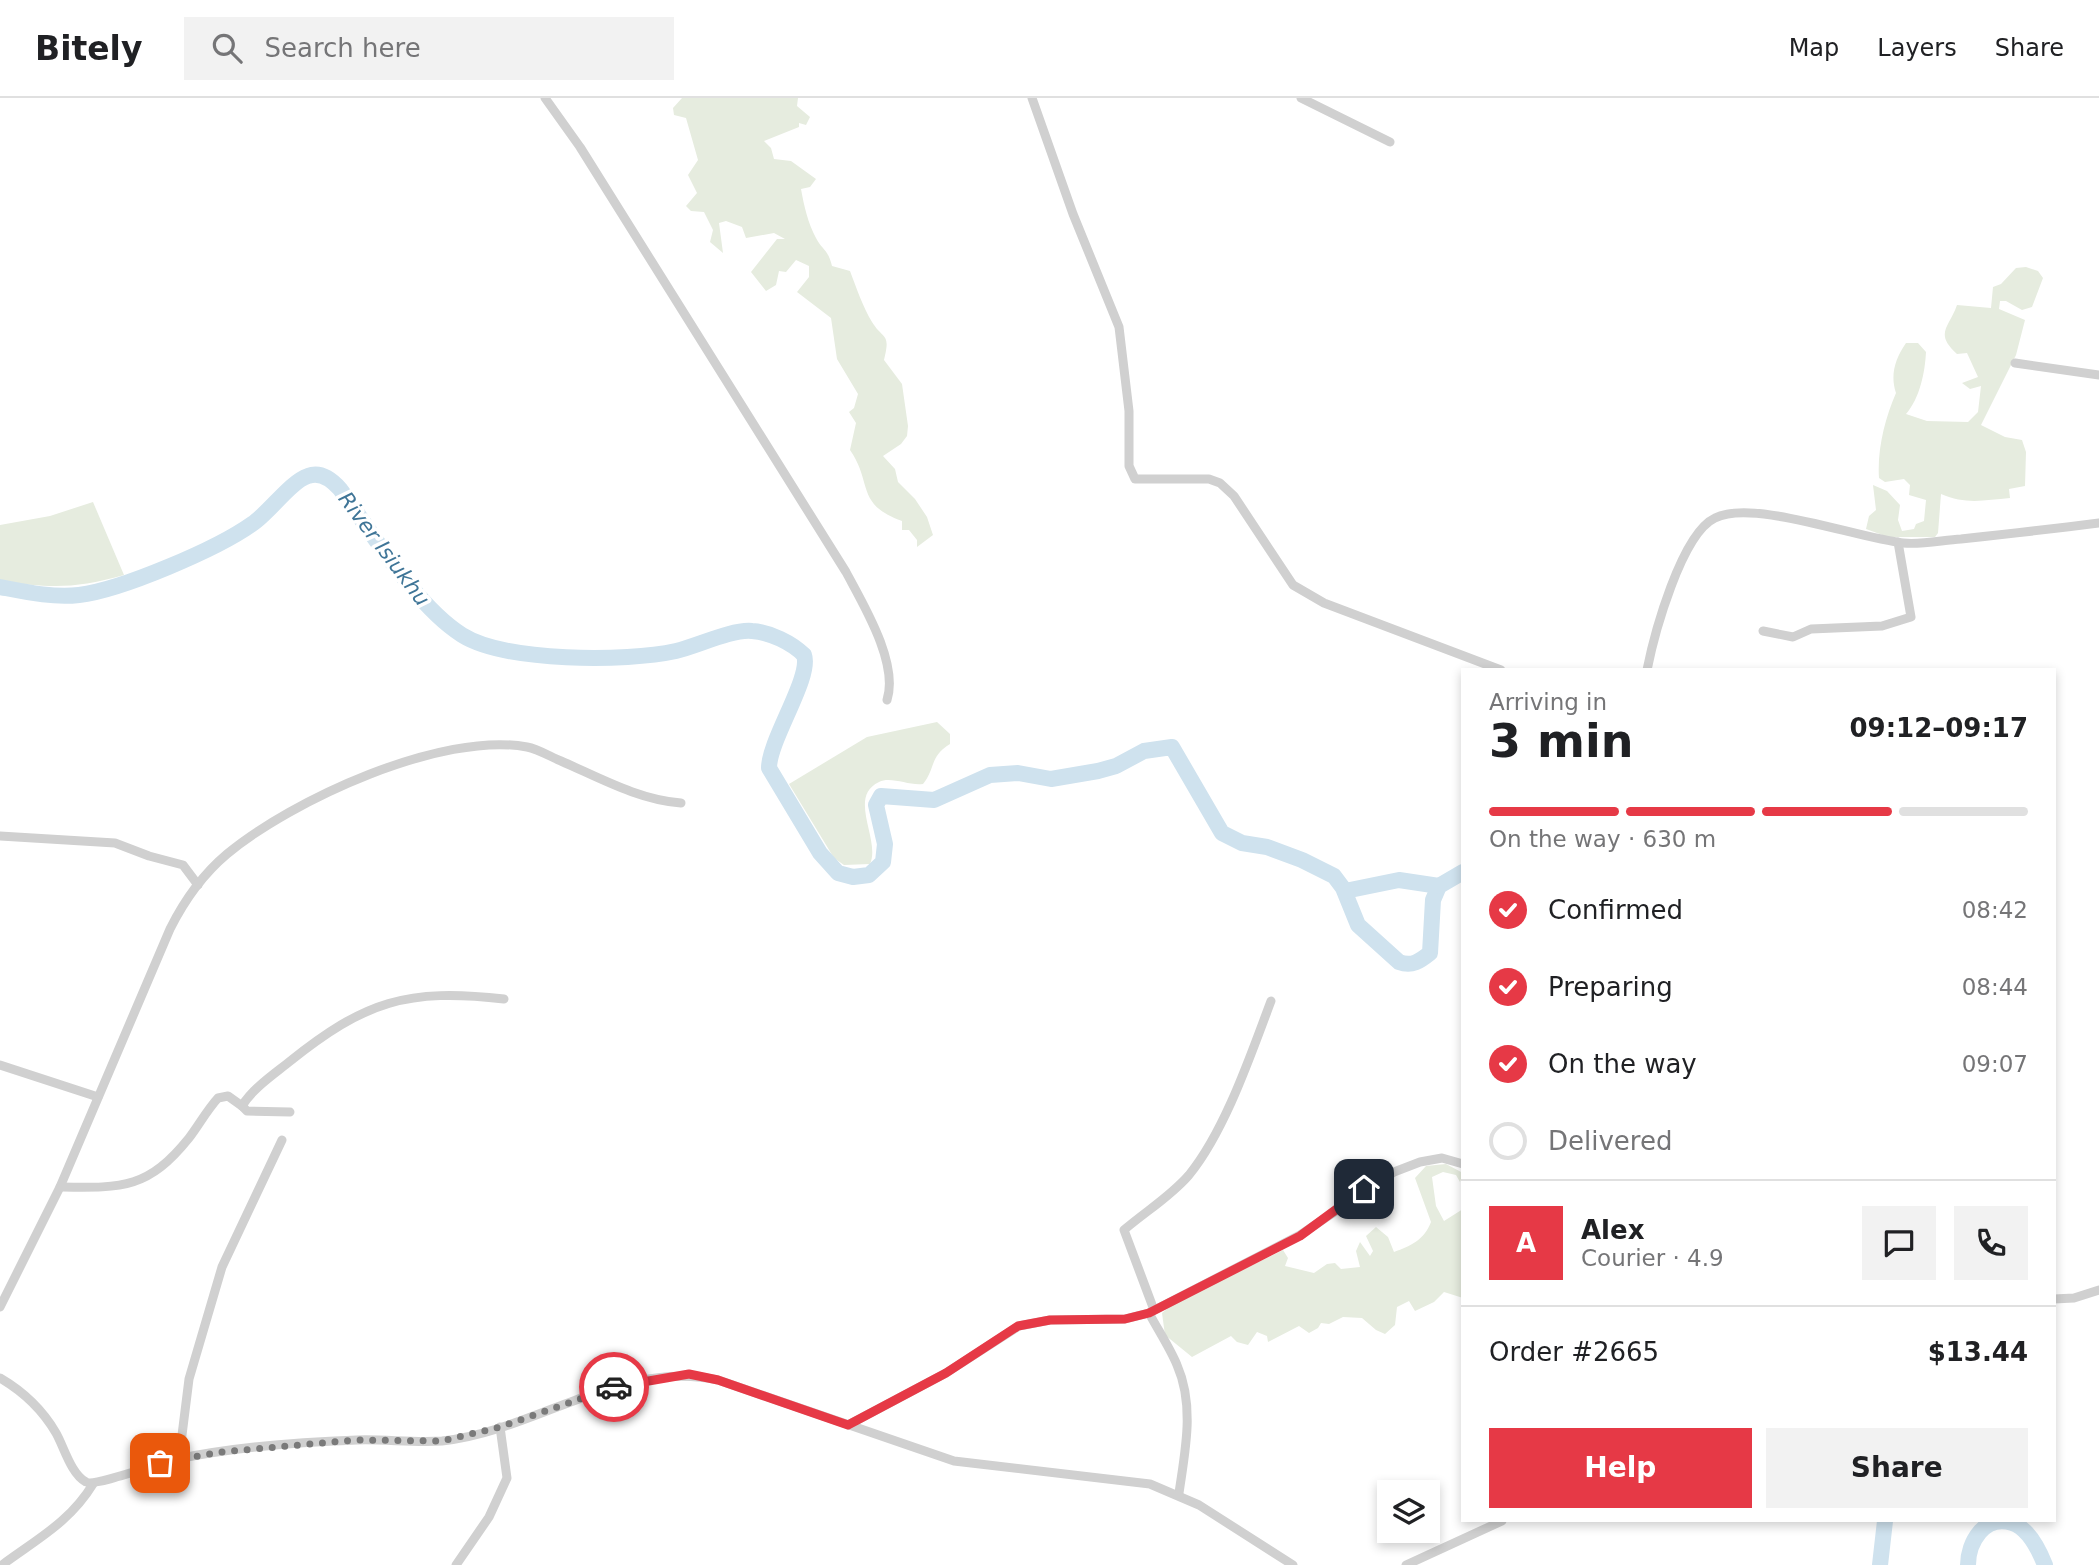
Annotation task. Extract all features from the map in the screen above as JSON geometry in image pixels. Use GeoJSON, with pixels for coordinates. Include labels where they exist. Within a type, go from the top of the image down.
{"type":"FeatureCollection","features":[{"type":"Feature","properties":{"kind":"street"},"geometry":{"type":"LineString","coordinates":[[545,98],[580,147],[846,572],[880,644],[888,675],[887,700]]}},
{"type":"Feature","properties":{"kind":"street"},"geometry":{"type":"LineString","coordinates":[[1031,98],[1119,327],[1127,385],[1129,466],[1135,479],[1209,479],[1220,483],[1234,496],[1293,585],[1324,603],[1496,668]]}},
{"type":"Feature","properties":{"kind":"street"},"geometry":{"type":"LineString","coordinates":[[1301,98],[1390,142]]}},
{"type":"Feature","properties":{"kind":"street"},"geometry":{"type":"LineString","coordinates":[[2015,363],[2099,375]]}},
{"type":"Feature","properties":{"kind":"street"},"geometry":{"type":"LineString","coordinates":[[1648,668],[1668,596],[1689,547],[1713,518],[1736,512],[1793,519],[1859,536],[1898,542],[2017,534],[2099,523]]}},
{"type":"Feature","properties":{"kind":"street"},"geometry":{"type":"LineString","coordinates":[[1763,631],[1793,637],[1811,629],[1882,626],[1911,617],[1898,542]]}},
{"type":"Feature","properties":{"kind":"street"},"geometry":{"type":"LineString","coordinates":[[0,1307],[60,1187],[170,929],[183,904],[228,853],[273,821],[330,790],[381,769],[449,752],[483,747],[528,747],[659,802],[681,803]]}},
{"type":"Feature","properties":{"kind":"street"},"geometry":{"type":"LineString","coordinates":[[0,836],[115,843],[183,865],[198,885]]}},
{"type":"Feature","properties":{"kind":"street"},"geometry":{"type":"LineString","coordinates":[[242,1106],[276,1073],[320,1038],[378,1004],[431,995],[504,999]]}},
{"type":"Feature","properties":{"kind":"street"},"geometry":{"type":"LineString","coordinates":[[1179,1493],[1188,1417],[1185,1392],[1178,1367],[1151,1312],[1124,1230],[1170,1195],[1191,1173],[1233,1099],[1271,1001]]}},
{"type":"Feature","properties":{"kind":"street"},"geometry":{"type":"LineString","coordinates":[[0,1065],[98,1097]]}},
{"type":"Feature","properties":{"kind":"street"},"geometry":{"type":"LineString","coordinates":[[60,1187],[122,1184],[149,1178],[172,1159],[218,1098],[228,1096],[247,1111],[290,1112]]}},
{"type":"Feature","properties":{"kind":"street"},"geometry":{"type":"LineString","coordinates":[[179,1458],[189,1379],[222,1267],[282,1140]]}},
{"type":"Feature","properties":{"kind":"street"},"geometry":{"type":"LineString","coordinates":[[848,1425],[946,1373],[1018,1326],[1050,1320],[1125,1319],[1151,1312],[1300,1236],[1394,1172],[1420,1161],[1442,1158],[1461,1163]]}},
{"type":"Feature","properties":{"kind":"street"},"geometry":{"type":"LineString","coordinates":[[2056,1299],[2074,1298],[2099,1290]]}},
{"type":"Feature","properties":{"kind":"street"},"geometry":{"type":"LineString","coordinates":[[0,1378],[28,1396],[43,1413],[75,1471],[84,1482],[93,1484],[141,1467],[179,1458],[356,1440],[442,1441],[500,1427],[619,1385],[689,1374],[718,1380],[954,1461],[1150,1484],[1179,1493],[1293,1565]]}},
{"type":"Feature","properties":{"kind":"street"},"geometry":{"type":"LineString","coordinates":[[456,1565],[489,1517],[507,1478],[500,1427]]}},
{"type":"Feature","properties":{"kind":"street"},"geometry":{"type":"LineString","coordinates":[[2,1565],[55,1530],[81,1503],[93,1484]]}},
{"type":"Feature","properties":{"kind":"street"},"geometry":{"type":"LineString","coordinates":[[1406,1565],[1500,1522]]}},
{"type":"Feature","properties":{"kind":"shaded area"},"geometry":{"type":"Polygon","coordinates":[[[682,98],[798,98],[797,106],[810,117],[806,125],[799,123],[799,127],[764,141],[771,148],[774,159],[791,161],[816,179],[810,187],[801,189],[813,232],[829,256],[832,266],[850,271],[869,316],[885,337],[887,345],[884,360],[902,384],[908,426],[907,436],[901,444],[883,456],[895,469],[898,482],[915,499],[927,517],[933,535],[917,547],[917,540],[909,530],[902,530],[902,521],[887,514],[871,500],[850,450],[856,423],[849,412],[854,408],[858,394],[837,359],[831,318],[797,292],[809,277],[809,266],[796,260],[786,272],[779,271],[776,285],[766,291],[751,272],[777,239],[785,239],[774,233],[746,238],[742,227],[726,221],[719,223],[723,253],[710,242],[713,230],[704,212],[691,211],[686,206],[697,193],[688,175],[698,160],[686,118],[674,115],[673,108],[682,98]]]}},
{"type":"Feature","properties":{"kind":"shaded area"},"geometry":{"type":"Polygon","coordinates":[[[2026,267],[2038,271],[2043,278],[2032,307],[2022,310],[2006,301],[2000,301],[1999,309],[2025,320],[2016,355],[1981,425],[2005,437],[2022,440],[2026,452],[2025,486],[2009,489],[2010,498],[1992,500],[1967,501],[1941,494],[1938,533],[1935,537],[1888,537],[1866,529],[1869,516],[1876,510],[1873,485],[1887,491],[1900,505],[1898,520],[1902,531],[1914,529],[1916,524],[1924,521],[1926,500],[1909,495],[1910,485],[1904,479],[1885,482],[1879,478],[1879,456],[1888,413],[1896,393],[1893,380],[1896,361],[1902,349],[1906,343],[1918,343],[1926,352],[1921,384],[1906,414],[1927,421],[1968,422],[1978,412],[1981,386],[1970,389],[1962,383],[1978,377],[1967,353],[1957,354],[1950,347],[1946,341],[1945,330],[1957,305],[1991,308],[1993,287],[2001,284],[2016,268],[2026,267]]]}},
{"type":"Feature","properties":{"kind":"shaded area"},"geometry":{"type":"Polygon","coordinates":[[[93,502],[124,575],[91,583],[62,586],[0,581],[0,525],[50,516],[93,502]]]}},
{"type":"Feature","properties":{"kind":"shaded area"},"geometry":{"type":"Polygon","coordinates":[[[937,722],[950,734],[950,744],[939,753],[923,784],[884,780],[870,789],[865,808],[872,843],[870,864],[844,865],[834,858],[789,784],[867,737],[937,722]]]}},
{"type":"Feature","properties":{"kind":"shaded area"},"geometry":{"type":"Polygon","coordinates":[[[1446,1164],[1461,1172],[1460,1182],[1456,1175],[1443,1172],[1432,1177],[1436,1206],[1444,1221],[1461,1210],[1461,1297],[1444,1292],[1434,1302],[1415,1311],[1409,1301],[1397,1307],[1395,1325],[1385,1334],[1362,1318],[1343,1317],[1329,1324],[1321,1323],[1309,1333],[1299,1326],[1268,1342],[1267,1336],[1257,1332],[1248,1345],[1237,1342],[1231,1336],[1192,1357],[1165,1335],[1162,1313],[1172,1305],[1283,1250],[1288,1258],[1285,1266],[1314,1273],[1327,1264],[1335,1263],[1341,1269],[1360,1267],[1356,1251],[1360,1242],[1370,1256],[1373,1251],[1366,1236],[1376,1227],[1388,1237],[1394,1252],[1411,1245],[1421,1238],[1431,1222],[1415,1178],[1426,1166],[1446,1164]]]}},
{"type":"Feature","properties":{"kind":"waterway","name":"River Isiukhu"},"geometry":{"type":"LineString","coordinates":[[0,587],[69,596],[97,592],[143,577],[236,534],[259,519],[294,484],[308,476],[317,475],[330,480],[340,489],[396,568],[428,606],[462,635],[481,644],[535,655],[628,657],[676,651],[725,635],[752,631],[773,636],[799,651],[804,655],[802,678],[776,742],[769,768],[820,853],[838,873],[853,877],[869,875],[883,862],[885,844],[876,805],[881,796],[934,800],[990,775],[1018,773],[1051,779],[1098,771],[1116,766],[1144,751],[1172,747],[1222,833],[1242,843],[1267,847],[1302,860],[1334,876],[1343,888],[1358,925],[1399,962],[1416,962],[1430,953],[1433,900],[1439,886],[1461,873]]}},
{"type":"Feature","properties":{"kind":"waterway","name":"River Isiukhu"},"geometry":{"type":"LineString","coordinates":[[1345,891],[1399,880],[1439,886]]}},
{"type":"Feature","properties":{"kind":"waterway","name":"River Isiukhu"},"geometry":{"type":"LineString","coordinates":[[1880,1565],[1885,1522]]}},
{"type":"Feature","properties":{"kind":"waterway","name":"River Isiukhu"},"geometry":{"type":"LineString","coordinates":[[1968,1565],[1971,1548],[1980,1532],[1998,1522]]}},
{"type":"Feature","properties":{"kind":"waterway","name":"River Isiukhu"},"geometry":{"type":"LineString","coordinates":[[2007,1522],[2018,1526],[2028,1535],[2045,1565]]}},
{"type":"Feature","properties":{"kind":"way so far"},"geometry":{"type":"LineString","coordinates":[[160,1463],[221,1452],[356,1440],[442,1441],[500,1427],[614,1387]]}},
{"type":"Feature","properties":{"kind":"route"},"geometry":{"type":"LineString","coordinates":[[614,1387],[689,1374],[718,1380],[848,1425],[946,1373],[1008,1330],[1018,1326],[1050,1320],[1125,1319],[1149,1313],[1177,1296],[1300,1236],[1364,1189]]}}]}
